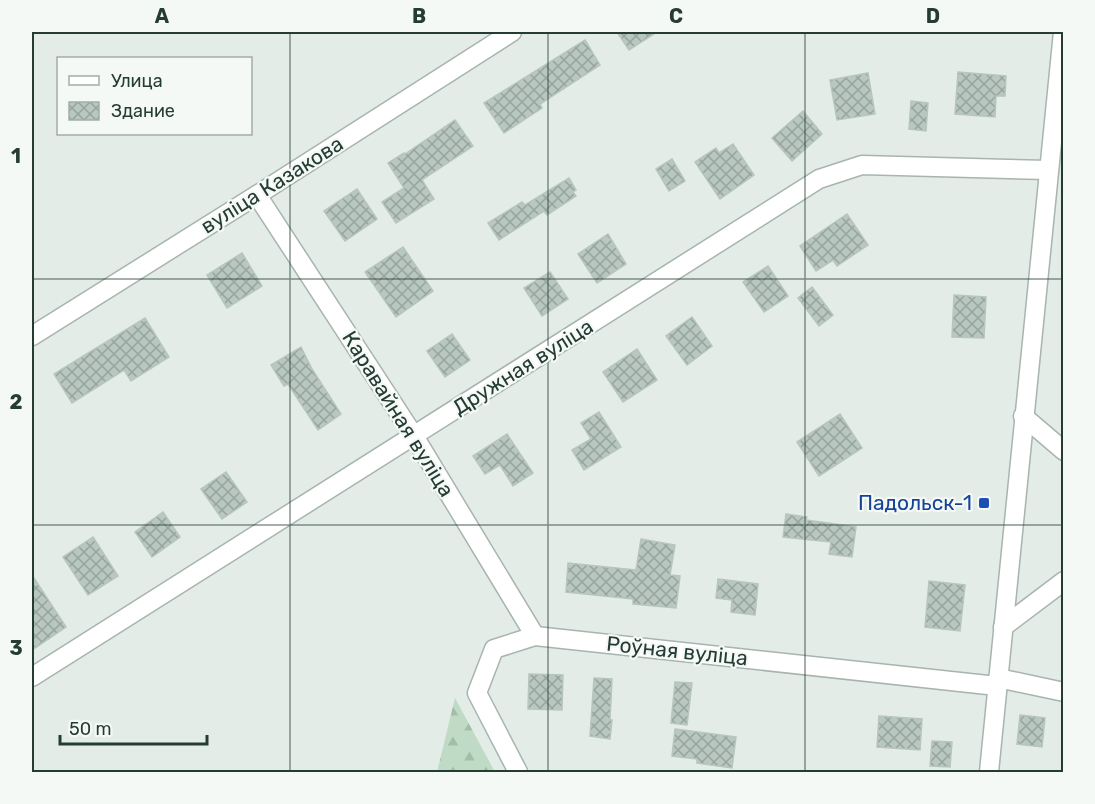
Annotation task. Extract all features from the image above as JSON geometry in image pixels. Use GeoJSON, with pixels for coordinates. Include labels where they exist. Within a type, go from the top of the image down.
{"type":"FeatureCollection","features":[{"type":"Feature","properties":{"kind":"street","name":"вуліца Казакова"},"geometry":{"type":"LineString","coordinates":[[32,336],[512,32]]}},
{"type":"Feature","properties":{"kind":"street"},"geometry":{"type":"LineString","coordinates":[[989,772],[1063,32]]}},
{"type":"Feature","properties":{"kind":"street","name":"Дружная вуліца"},"geometry":{"type":"LineString","coordinates":[[32,677],[819,179],[862,165],[1048,170]]}},
{"type":"Feature","properties":{"kind":"street","name":"Каравайная вуліца"},"geometry":{"type":"LineString","coordinates":[[257,195],[414,436],[535,636]]}},
{"type":"Feature","properties":{"kind":"street"},"geometry":{"type":"LineString","coordinates":[[1023,416],[1064,452]]}},
{"type":"Feature","properties":{"kind":"street"},"geometry":{"type":"LineString","coordinates":[[1003,627],[1064,581]]}},
{"type":"Feature","properties":{"kind":"street","name":"Роўная вуліца"},"geometry":{"type":"LineString","coordinates":[[518,772],[477,693],[494,649],[535,636],[997,682],[1064,692]]}},
{"type":"Feature","properties":{"kind":"green space"},"geometry":{"type":"Polygon","coordinates":[[[455,698],[495,772],[437,772],[455,698]]]}},
{"type":"Feature","properties":{"kind":"building"},"geometry":{"type":"Polygon","coordinates":[[[617,32],[657,32],[629,50],[617,32]]]}},
{"type":"Feature","properties":{"kind":"building"},"geometry":{"type":"Polygon","coordinates":[[[585,40],[600,65],[540,104],[542,108],[504,133],[484,103],[585,40]]]}},
{"type":"Feature","properties":{"kind":"building"},"geometry":{"type":"Polygon","coordinates":[[[958,72],[1006,76],[1005,96],[996,96],[995,117],[955,114],[958,72]]]}},
{"type":"Feature","properties":{"kind":"building"},"geometry":{"type":"Polygon","coordinates":[[[868,73],[875,114],[837,120],[830,80],[868,73]]]}},
{"type":"Feature","properties":{"kind":"building"},"geometry":{"type":"Polygon","coordinates":[[[911,101],[928,103],[926,131],[909,129],[911,101]]]}},
{"type":"Feature","properties":{"kind":"building"},"geometry":{"type":"Polygon","coordinates":[[[803,111],[822,134],[792,161],[772,138],[803,111]]]}},
{"type":"Feature","properties":{"kind":"building"},"geometry":{"type":"Polygon","coordinates":[[[455,120],[473,146],[422,180],[434,199],[396,223],[382,202],[404,188],[388,163],[455,120]]]}},
{"type":"Feature","properties":{"kind":"building"},"geometry":{"type":"Polygon","coordinates":[[[733,144],[754,175],[720,199],[695,162],[716,148],[719,153],[733,144]]]}},
{"type":"Feature","properties":{"kind":"building"},"geometry":{"type":"Polygon","coordinates":[[[672,159],[685,181],[669,191],[656,169],[672,159]]]}},
{"type":"Feature","properties":{"kind":"building"},"geometry":{"type":"Polygon","coordinates":[[[569,178],[576,190],[573,192],[576,196],[547,215],[544,211],[499,240],[488,223],[522,202],[525,205],[569,178]]]}},
{"type":"Feature","properties":{"kind":"building"},"geometry":{"type":"Polygon","coordinates":[[[357,189],[377,219],[345,241],[324,211],[357,189]]]}},
{"type":"Feature","properties":{"kind":"building"},"geometry":{"type":"Polygon","coordinates":[[[847,214],[868,245],[837,266],[833,260],[816,271],[800,246],[847,214]]]}},
{"type":"Feature","properties":{"kind":"building"},"geometry":{"type":"Polygon","coordinates":[[[608,234],[626,264],[597,283],[578,254],[608,234]]]}},
{"type":"Feature","properties":{"kind":"building"},"geometry":{"type":"Polygon","coordinates":[[[403,247],[433,291],[396,317],[365,272],[403,247]]]}},
{"type":"Feature","properties":{"kind":"building"},"geometry":{"type":"Polygon","coordinates":[[[242,253],[262,286],[227,308],[207,275],[242,253]]]}},
{"type":"Feature","properties":{"kind":"building"},"geometry":{"type":"Polygon","coordinates":[[[768,266],[788,296],[764,312],[743,282],[768,266]]]}},
{"type":"Feature","properties":{"kind":"building"},"geometry":{"type":"Polygon","coordinates":[[[550,272],[568,299],[542,316],[524,288],[550,272]]]}},
{"type":"Feature","properties":{"kind":"building"},"geometry":{"type":"Polygon","coordinates":[[[812,287],[833,315],[819,326],[798,298],[812,287]]]}},
{"type":"Feature","properties":{"kind":"building"},"geometry":{"type":"Polygon","coordinates":[[[954,295],[986,297],[984,338],[952,337],[954,295]]]}},
{"type":"Feature","properties":{"kind":"building"},"geometry":{"type":"Polygon","coordinates":[[[692,317],[712,346],[687,365],[666,336],[692,317]]]}},
{"type":"Feature","properties":{"kind":"building"},"geometry":{"type":"Polygon","coordinates":[[[145,318],[169,357],[131,381],[124,370],[72,403],[54,374],[145,318]]]}},
{"type":"Feature","properties":{"kind":"building"},"geometry":{"type":"Polygon","coordinates":[[[452,334],[470,360],[445,377],[427,351],[452,334]]]}},
{"type":"Feature","properties":{"kind":"building"},"geometry":{"type":"Polygon","coordinates":[[[301,347],[312,369],[341,414],[318,430],[288,384],[284,386],[271,365],[301,347]]]}},
{"type":"Feature","properties":{"kind":"building"},"geometry":{"type":"Polygon","coordinates":[[[637,349],[657,380],[623,402],[603,372],[637,349]]]}},
{"type":"Feature","properties":{"kind":"building"},"geometry":{"type":"Polygon","coordinates":[[[599,412],[621,447],[584,470],[572,450],[591,439],[581,423],[599,412]]]}},
{"type":"Feature","properties":{"kind":"building"},"geometry":{"type":"Polygon","coordinates":[[[840,414],[862,448],[819,476],[797,442],[840,414]]]}},
{"type":"Feature","properties":{"kind":"building"},"geometry":{"type":"Polygon","coordinates":[[[507,434],[533,473],[513,486],[500,465],[485,474],[473,456],[507,434]]]}},
{"type":"Feature","properties":{"kind":"building"},"geometry":{"type":"Polygon","coordinates":[[[226,472],[247,502],[222,519],[201,489],[226,472]]]}},
{"type":"Feature","properties":{"kind":"building"},"geometry":{"type":"Polygon","coordinates":[[[163,512],[180,537],[152,557],[135,532],[163,512]]]}},
{"type":"Feature","properties":{"kind":"building"},"geometry":{"type":"Polygon","coordinates":[[[786,514],[807,517],[806,520],[856,527],[852,557],[829,554],[831,542],[783,537],[786,514]]]}},
{"type":"Feature","properties":{"kind":"building"},"geometry":{"type":"Polygon","coordinates":[[[93,537],[118,576],[88,595],[63,557],[93,537]]]}},
{"type":"Feature","properties":{"kind":"building"},"geometry":{"type":"Polygon","coordinates":[[[641,539],[675,545],[670,575],[680,576],[676,608],[633,604],[633,599],[566,592],[568,563],[636,570],[641,539]]]}},
{"type":"Feature","properties":{"kind":"building"},"geometry":{"type":"Polygon","coordinates":[[[32,575],[66,627],[32,650],[32,575]]]}},
{"type":"Feature","properties":{"kind":"building"},"geometry":{"type":"Polygon","coordinates":[[[718,579],[758,584],[755,615],[731,612],[732,600],[716,598],[718,579]]]}},
{"type":"Feature","properties":{"kind":"building"},"geometry":{"type":"Polygon","coordinates":[[[929,581],[965,585],[960,631],[925,627],[929,581]]]}},
{"type":"Feature","properties":{"kind":"building"},"geometry":{"type":"Polygon","coordinates":[[[529,674],[563,675],[562,710],[528,709],[529,674]]]}},
{"type":"Feature","properties":{"kind":"building"},"geometry":{"type":"Polygon","coordinates":[[[594,678],[612,679],[610,739],[590,736],[594,678]]]}},
{"type":"Feature","properties":{"kind":"building"},"geometry":{"type":"Polygon","coordinates":[[[675,682],[692,683],[687,725],[671,723],[675,682]]]}},
{"type":"Feature","properties":{"kind":"building"},"geometry":{"type":"Polygon","coordinates":[[[1020,715],[1045,718],[1042,747],[1017,744],[1020,715]]]}},
{"type":"Feature","properties":{"kind":"building"},"geometry":{"type":"Polygon","coordinates":[[[879,716],[922,719],[920,750],[877,747],[879,716]]]}},
{"type":"Feature","properties":{"kind":"building"},"geometry":{"type":"Polygon","coordinates":[[[675,729],[736,737],[732,768],[697,763],[697,759],[672,756],[675,729]]]}},
{"type":"Feature","properties":{"kind":"building"},"geometry":{"type":"Polygon","coordinates":[[[932,741],[952,742],[950,767],[930,766],[932,741]]]}},
{"type":"Feature","properties":{"kind":"place","name":"Падольск-1"},"geometry":{"type":"Point","coordinates":[984,503]}}]}
